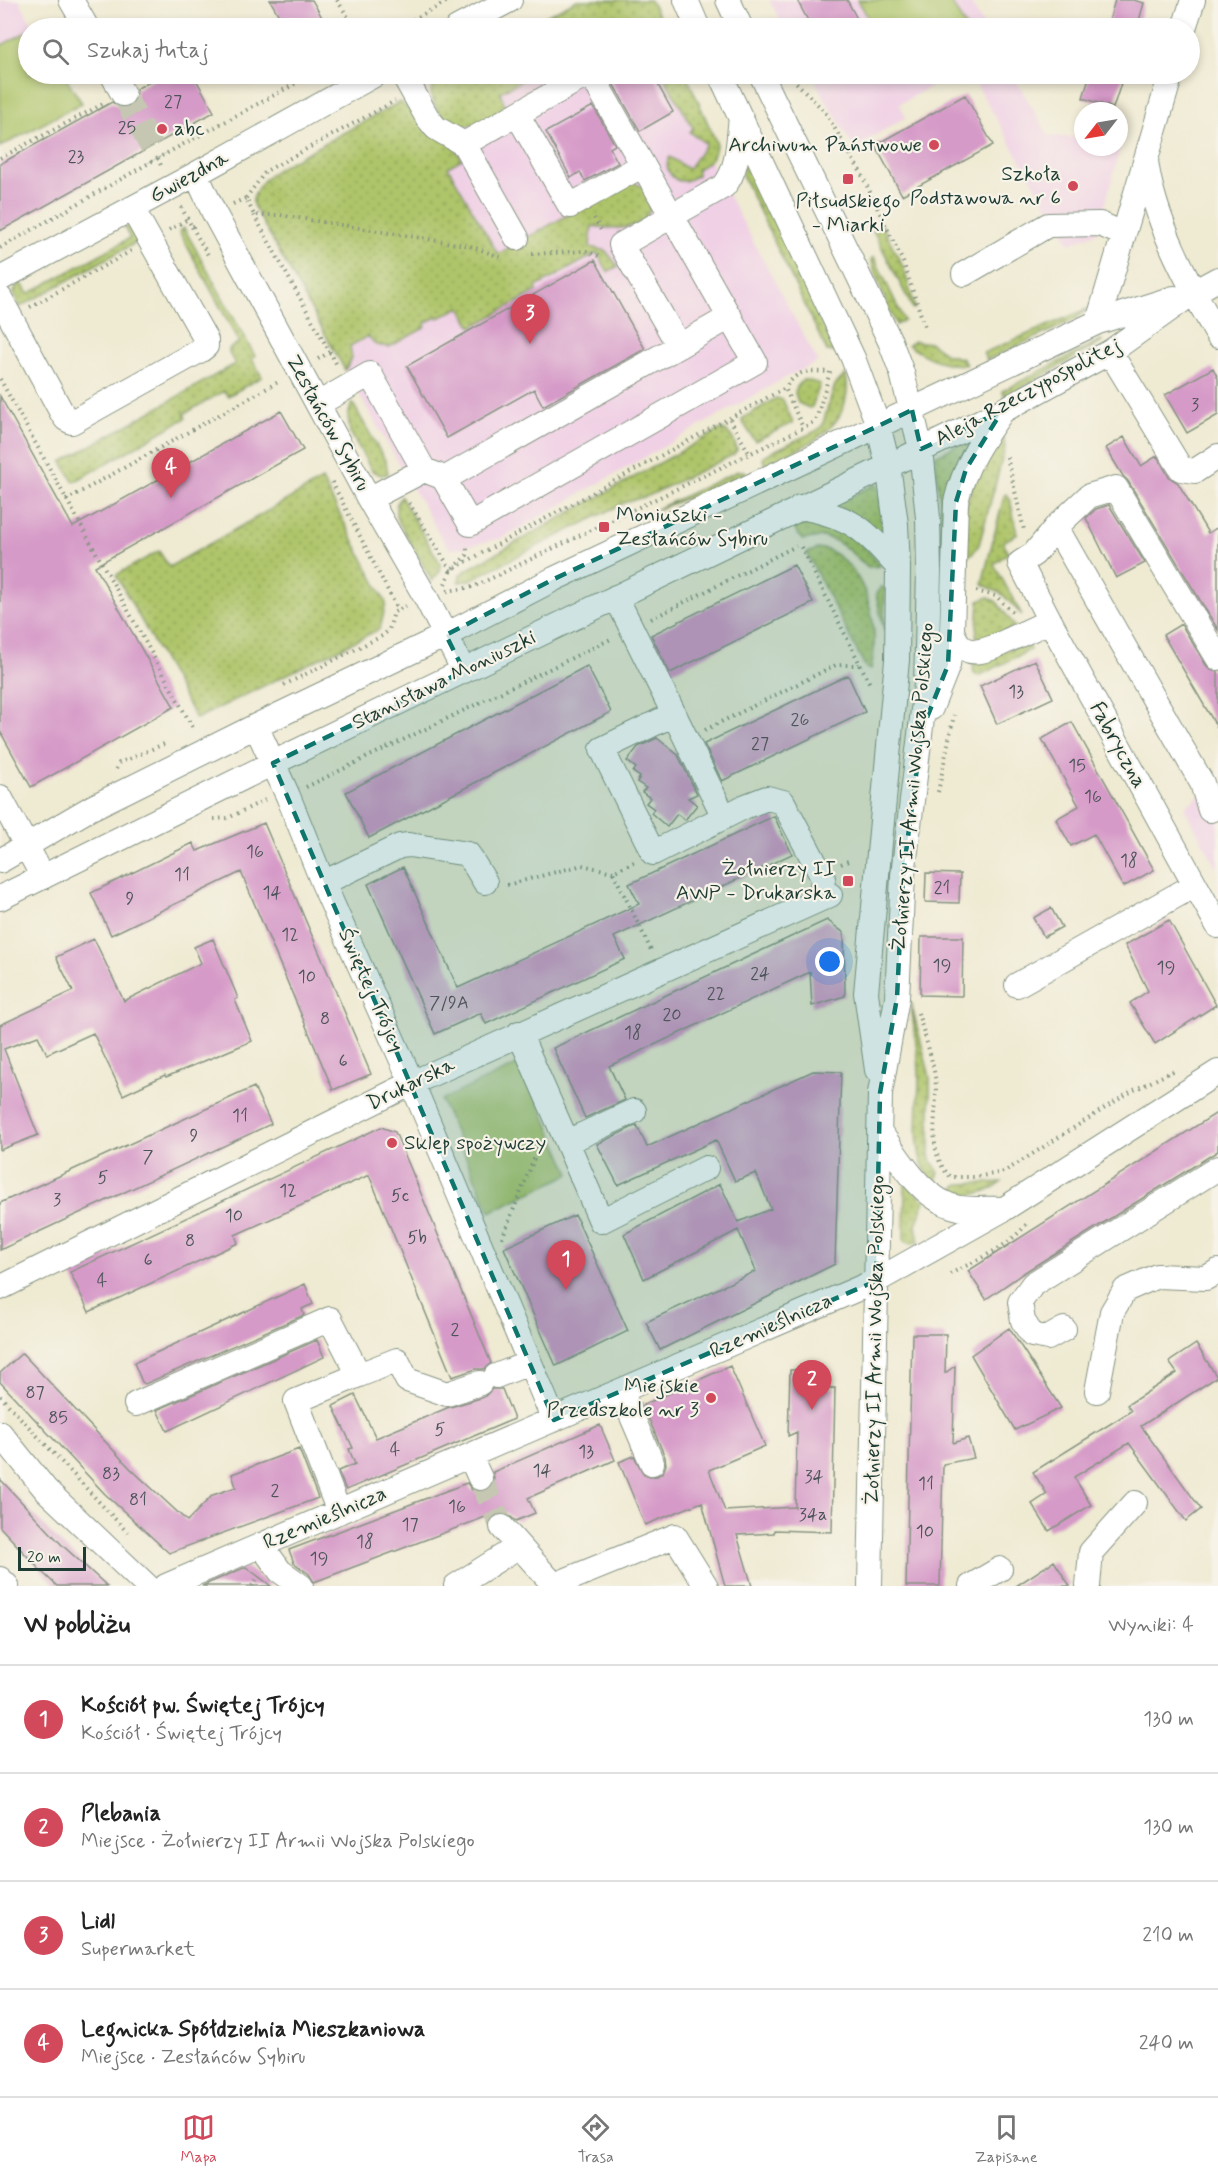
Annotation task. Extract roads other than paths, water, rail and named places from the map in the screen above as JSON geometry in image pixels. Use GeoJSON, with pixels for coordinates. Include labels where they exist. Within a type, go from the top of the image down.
{"type":"FeatureCollection","features":[{"type":"Feature","properties":{"kind":"street"},"geometry":{"type":"LineString","coordinates":[[71,0],[81,18]]}},
{"type":"Feature","properties":{"kind":"street"},"geometry":{"type":"LineString","coordinates":[[476,18],[510,0]]}},
{"type":"Feature","properties":{"kind":"street"},"geometry":{"type":"LineString","coordinates":[[686,0],[694,18]]}},
{"type":"Feature","properties":{"kind":"street"},"geometry":{"type":"LineString","coordinates":[[728,0],[736,18]]}},
{"type":"Feature","properties":{"kind":"street"},"geometry":{"type":"LineString","coordinates":[[1187,18],[1193,0]]}},
{"type":"Feature","properties":{"kind":"street","name":"Gwiezdna"},"geometry":{"type":"LineString","coordinates":[[0,279],[358,84]]}},
{"type":"Feature","properties":{"kind":"street"},"geometry":{"type":"LineString","coordinates":[[409,84],[435,128],[464,144],[519,250]]}},
{"type":"Feature","properties":{"kind":"street"},"geometry":{"type":"LineString","coordinates":[[464,144],[572,84]]}},
{"type":"Feature","properties":{"kind":"street"},"geometry":{"type":"LineString","coordinates":[[318,404],[370,374],[434,474],[470,524],[755,362],[596,84]]}},
{"type":"Feature","properties":{"kind":"street","name":"Żołnierzy II Armii Wojska Polskiego"},"geometry":{"type":"LineString","coordinates":[[725,84],[853,358],[878,425],[888,465],[896,524],[898,567],[897,660],[866,993],[880,1093]]}},
{"type":"Feature","properties":{"kind":"street","name":"Żołnierzy II Armii Wojska Polskiego"},"geometry":{"type":"LineString","coordinates":[[766,84],[890,341],[902,373],[921,449],[928,518],[927,685],[903,876],[897,998],[880,1093],[870,1586]]}},
{"type":"Feature","properties":{"kind":"street"},"geometry":{"type":"LineString","coordinates":[[1098,322],[1168,84]]}},
{"type":"Feature","properties":{"kind":"street"},"geometry":{"type":"LineString","coordinates":[[517,114],[570,206],[643,165]]}},
{"type":"Feature","properties":{"kind":"street"},"geometry":{"type":"LineString","coordinates":[[679,346],[625,252],[672,216],[720,189],[728,182],[736,158],[741,118]]}},
{"type":"Feature","properties":{"kind":"street"},"geometry":{"type":"LineString","coordinates":[[1145,156],[1149,187],[1159,216],[1194,292],[1218,336]]}},
{"type":"Feature","properties":{"kind":"street","name":"Zesłańców Sybiru"},"geometry":{"type":"LineString","coordinates":[[196,174],[214,213],[464,671]]}},
{"type":"Feature","properties":{"kind":"street"},"geometry":{"type":"LineString","coordinates":[[5,307],[62,413],[72,422],[201,350],[206,346],[206,340],[132,208]]}},
{"type":"Feature","properties":{"kind":"street"},"geometry":{"type":"LineString","coordinates":[[964,274],[1048,225],[1100,224],[1123,234]]}},
{"type":"Feature","properties":{"kind":"street","name":"Aleja Rzeczypospolitej"},"geometry":{"type":"LineString","coordinates":[[888,465],[1002,411],[1110,352],[1194,292],[1218,279]]}},
{"type":"Feature","properties":{"kind":"street","name":"Aleja Rzeczypospolitej"},"geometry":{"type":"LineString","coordinates":[[878,425],[1098,322],[1194,292]]}},
{"type":"Feature","properties":{"kind":"street"},"geometry":{"type":"LineString","coordinates":[[369,499],[434,474],[730,317]]}},
{"type":"Feature","properties":{"kind":"street"},"geometry":{"type":"LineString","coordinates":[[1110,352],[1181,469],[1195,471],[1218,456]]}},
{"type":"Feature","properties":{"kind":"street"},"geometry":{"type":"LineString","coordinates":[[922,730],[948,665],[952,631],[956,502],[960,485],[978,445],[1002,411]]}},
{"type":"Feature","properties":{"kind":"street","name":"Stanisława Moniuszki"},"geometry":{"type":"LineString","coordinates":[[0,861],[92,808],[256,726],[446,635],[554,579],[878,425]]}},
{"type":"Feature","properties":{"kind":"street","name":"Stanisława Moniuszki"},"geometry":{"type":"LineString","coordinates":[[0,898],[888,465]]}},
{"type":"Feature","properties":{"kind":"street"},"geometry":{"type":"LineString","coordinates":[[1210,810],[1202,783],[1056,527],[1089,496],[1116,488],[1218,658]]}},
{"type":"Feature","properties":{"kind":"street"},"geometry":{"type":"LineString","coordinates":[[800,507],[830,513],[854,524],[877,543],[898,567]]}},
{"type":"Feature","properties":{"kind":"street","name":"Fabryczna"},"geometry":{"type":"LineString","coordinates":[[1056,527],[1027,559],[1050,621],[1218,926]]}},
{"type":"Feature","properties":{"kind":"street"},"geometry":{"type":"LineString","coordinates":[[616,597],[631,629],[674,714],[724,817],[653,853],[602,749],[674,714]]}},
{"type":"Feature","properties":{"kind":"street"},"geometry":{"type":"LineString","coordinates":[[952,631],[960,645],[967,650],[980,652],[1050,621]]}},
{"type":"Feature","properties":{"kind":"street","name":"Świętej Trójcy"},"geometry":{"type":"LineString","coordinates":[[256,726],[273,763],[294,798],[323,883],[412,1083],[554,1420]]}},
{"type":"Feature","properties":{"kind":"street"},"geometry":{"type":"LineString","coordinates":[[0,798],[43,878]]}},
{"type":"Feature","properties":{"kind":"street","name":"Drukarska"},"geometry":{"type":"LineString","coordinates":[[0,1288],[412,1083],[825,897],[823,878],[783,802],[767,798],[724,817]]}},
{"type":"Feature","properties":{"kind":"street"},"geometry":{"type":"LineString","coordinates":[[323,883],[400,846],[410,845],[468,854],[485,882]]}},
{"type":"Feature","properties":{"kind":"street"},"geometry":{"type":"LineString","coordinates":[[1017,985],[1196,885]]}},
{"type":"Feature","properties":{"kind":"street"},"geometry":{"type":"LineString","coordinates":[[519,1034],[601,1221],[706,1168]]}},
{"type":"Feature","properties":{"kind":"street","name":"Rzemieślnicza"},"geometry":{"type":"LineString","coordinates":[[166,1586],[339,1512],[475,1467],[554,1420],[876,1281],[1004,1209],[1218,1072]]}},
{"type":"Feature","properties":{"kind":"street"},"geometry":{"type":"LineString","coordinates":[[567,1142],[634,1111]]}},
{"type":"Feature","properties":{"kind":"street"},"geometry":{"type":"LineString","coordinates":[[879,1131],[914,1178],[938,1200],[960,1208],[1004,1209]]}},
{"type":"Feature","properties":{"kind":"street"},"geometry":{"type":"LineString","coordinates":[[1064,1329],[1048,1338],[1032,1335],[1023,1322],[1020,1302],[1033,1284],[1218,1168]]}},
{"type":"Feature","properties":{"kind":"street"},"geometry":{"type":"LineString","coordinates":[[1097,1391],[1112,1312],[1125,1290],[1157,1276],[1206,1278],[1218,1271]]}},
{"type":"Feature","properties":{"kind":"street"},"geometry":{"type":"LineString","coordinates":[[136,1404],[330,1319],[359,1375]]}},
{"type":"Feature","properties":{"kind":"street"},"geometry":{"type":"LineString","coordinates":[[339,1512],[296,1401],[397,1360],[407,1380],[447,1394],[529,1363]]}},
{"type":"Feature","properties":{"kind":"street"},"geometry":{"type":"LineString","coordinates":[[621,1391],[652,1463]]}},
{"type":"Feature","properties":{"kind":"street"},"geometry":{"type":"LineString","coordinates":[[0,1433],[46,1490],[147,1586]]}},
{"type":"Feature","properties":{"kind":"street"},"geometry":{"type":"LineString","coordinates":[[1088,1586],[1091,1552],[1135,1503]]}},
{"type":"Feature","properties":{"kind":"street"},"geometry":{"type":"LineString","coordinates":[[502,1527],[554,1585],[675,1536],[706,1586]]}},
{"type":"Feature","properties":{"kind":"street"},"geometry":{"type":"LineString","coordinates":[[261,1545],[280,1571],[301,1586]]}},
{"type":"Feature","properties":{"kind":"street"},"geometry":{"type":"LineString","coordinates":[[456,1586],[519,1546]]}},
{"type":"Feature","properties":{"kind":"street"},"geometry":{"type":"LineString","coordinates":[[971,1586],[1000,1569]]}},
{"type":"Feature","properties":{"kind":"street"},"geometry":{"type":"LineString","coordinates":[[0,1579],[7,1586]]}},
{"type":"Feature","properties":{"kind":"tunnel"},"geometry":{"type":"LineString","coordinates":[[123,94],[158,158]]}},
{"type":"Feature","properties":{"kind":"tunnel"},"geometry":{"type":"LineString","coordinates":[[480,1478],[502,1527]]}},
{"type":"Feature","properties":{"kind":"place","name":"abc"},"geometry":{"type":"Point","coordinates":[162,129]}},
{"type":"Feature","properties":{"kind":"place","name":"Archiwum Państwowe"},"geometry":{"type":"Point","coordinates":[934,145]}},
{"type":"Feature","properties":{"kind":"place","name":"Piłsudskiego - Miarki"},"geometry":{"type":"Point","coordinates":[848,179]}},
{"type":"Feature","properties":{"kind":"place","name":"Szkoła Podstawowa nr 6"},"geometry":{"type":"Point","coordinates":[1073,186]}},
{"type":"Feature","properties":{"kind":"place","name":"Lidl"},"geometry":{"type":"Point","coordinates":[530,344]}},
{"type":"Feature","properties":{"kind":"place","name":"Legnicka Spółdzielnia Mieszkaniowa"},"geometry":{"type":"Point","coordinates":[171,498]}},
{"type":"Feature","properties":{"kind":"place","name":"Moniuszki - Zesłańców Sybiru"},"geometry":{"type":"Point","coordinates":[604,527]}},
{"type":"Feature","properties":{"kind":"place","name":"Żołnierzy II AWP - Drukarska"},"geometry":{"type":"Point","coordinates":[848,881]}},
{"type":"Feature","properties":{"kind":"place","name":"Sklep spożywczy"},"geometry":{"type":"Point","coordinates":[392,1143]}},
{"type":"Feature","properties":{"kind":"place","name":"Kościół pw. Świętej Trójcy"},"geometry":{"type":"Point","coordinates":[566,1290]}},
{"type":"Feature","properties":{"kind":"place","name":"Miejskie Przedszkole nr 3"},"geometry":{"type":"Point","coordinates":[711,1398]}},
{"type":"Feature","properties":{"kind":"place","name":"Plebania"},"geometry":{"type":"Point","coordinates":[812,1410]}}]}
